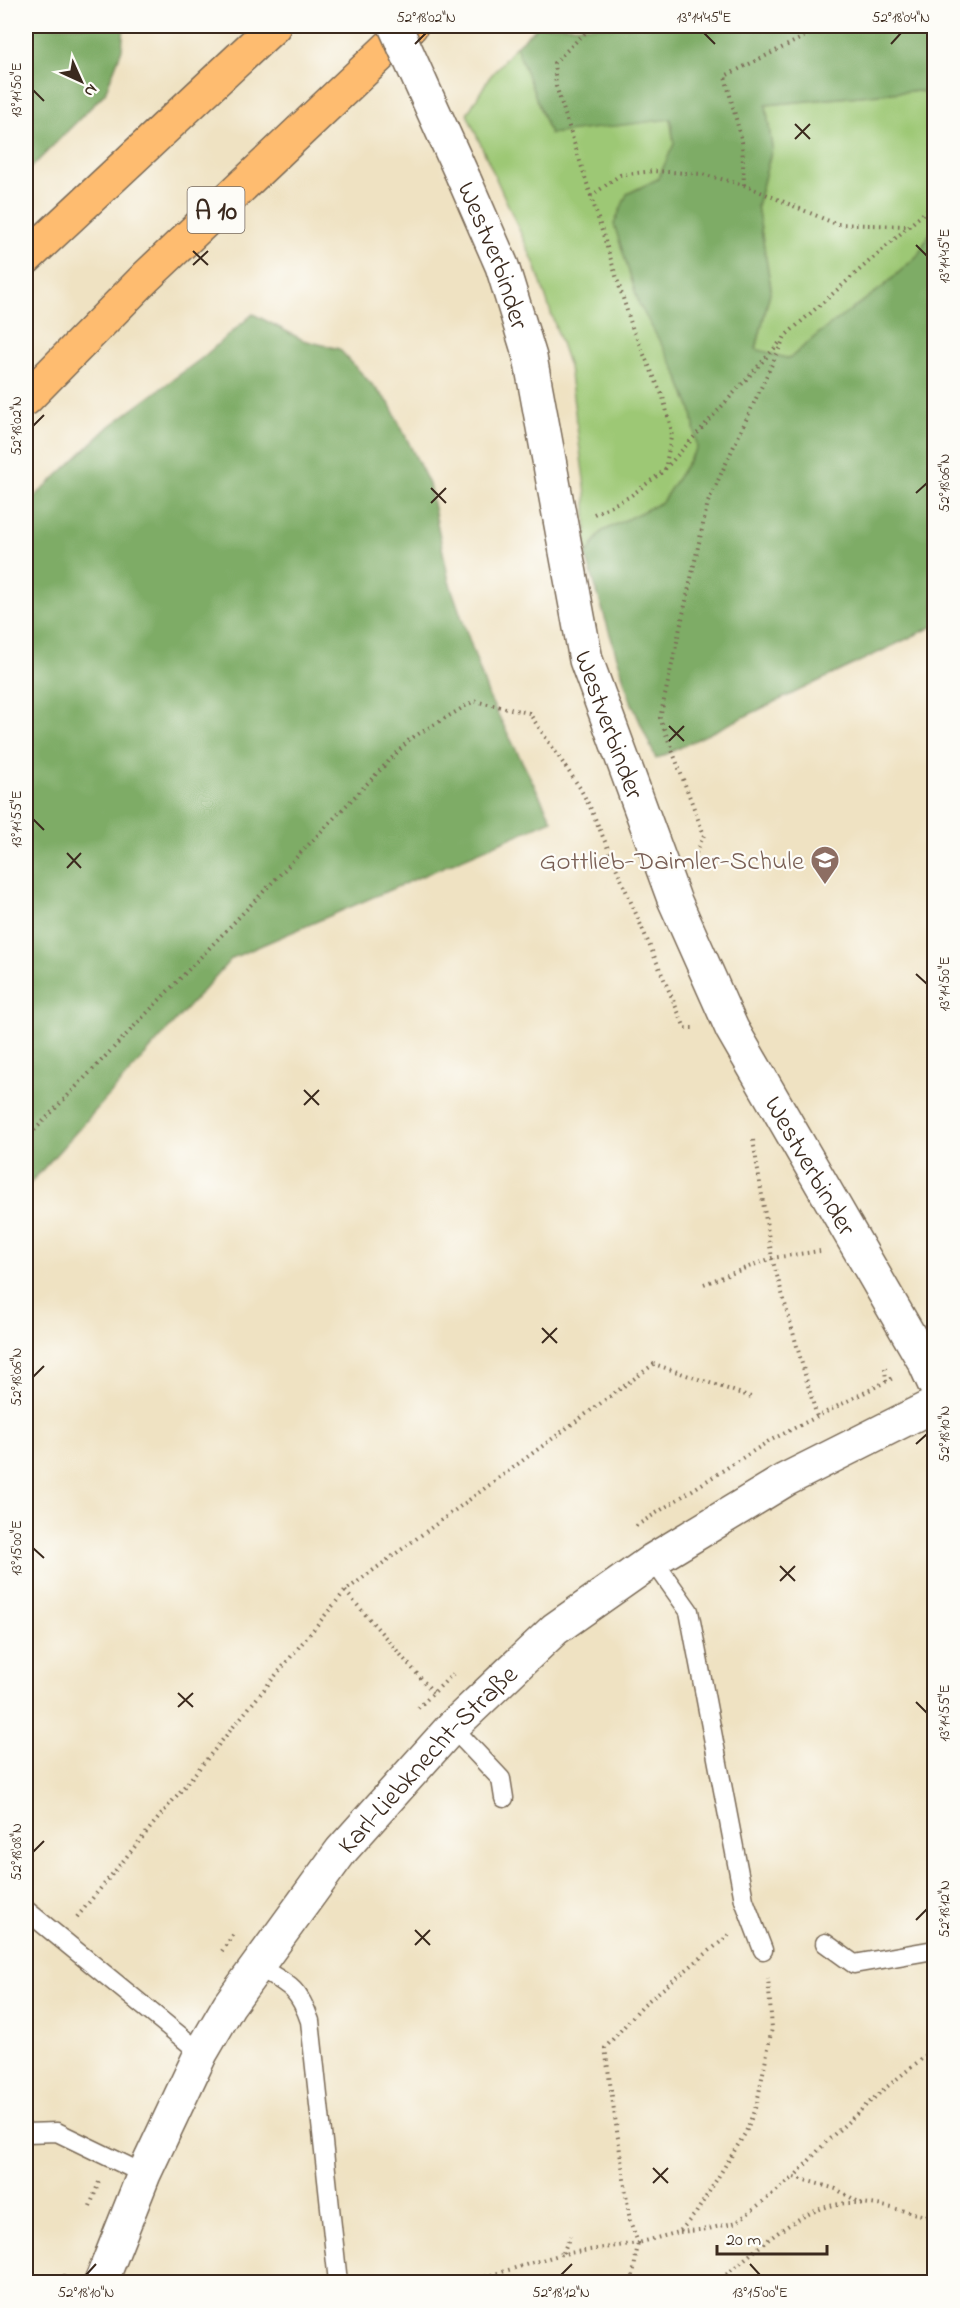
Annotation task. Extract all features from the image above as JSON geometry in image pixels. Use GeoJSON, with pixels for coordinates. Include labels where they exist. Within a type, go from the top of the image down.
{"type":"FeatureCollection","features":[{"type":"Feature","properties":{"kind":"highway"},"geometry":{"type":"LineString","coordinates":[[26,258],[274,26]]}},
{"type":"Feature","properties":{"kind":"highway","name":"A 10"},"geometry":{"type":"LineString","coordinates":[[26,399],[146,277],[411,26]]}},
{"type":"Feature","properties":{"kind":"street","name":"Westverbinder"},"geometry":{"type":"LineString","coordinates":[[395,26],[502,266],[530,357],[559,527],[586,660],[674,899],[732,1029],[926,1363],[934,1383]]}},
{"type":"Feature","properties":{"kind":"street","name":"Karl-Liebknecht-Straße"},"geometry":{"type":"LineString","coordinates":[[101,2283],[144,2174],[201,2053],[229,2005],[341,1851],[452,1727],[555,1629],[653,1560],[785,1480],[934,1404]]}},
{"type":"Feature","properties":{"kind":"lane"},"geometry":{"type":"LineString","coordinates":[[653,1560],[689,1611],[744,1900],[763,1950]]}},
{"type":"Feature","properties":{"kind":"lane"},"geometry":{"type":"LineString","coordinates":[[452,1727],[501,1779],[504,1798]]}},
{"type":"Feature","properties":{"kind":"lane"},"geometry":{"type":"LineString","coordinates":[[26,1910],[201,2053]]}},
{"type":"Feature","properties":{"kind":"lane"},"geometry":{"type":"LineString","coordinates":[[825,1943],[854,1964],[934,1950]]}},
{"type":"Feature","properties":{"kind":"lane"},"geometry":{"type":"LineString","coordinates":[[257,1966],[289,1986],[302,1998],[310,2021],[338,2283]]}},
{"type":"Feature","properties":{"kind":"lane"},"geometry":{"type":"LineString","coordinates":[[26,2133],[57,2132],[144,2174]]}},
{"type":"Feature","properties":{"kind":"path"},"geometry":{"type":"LineString","coordinates":[[592,26],[554,63],[556,86],[633,330],[663,397],[672,432],[665,470]]}},
{"type":"Feature","properties":{"kind":"path"},"geometry":{"type":"LineString","coordinates":[[744,185],[742,142],[725,76],[826,26]]}},
{"type":"Feature","properties":{"kind":"path"},"geometry":{"type":"LineString","coordinates":[[591,196],[620,175],[653,171],[702,174],[744,185],[836,224],[907,226]]}},
{"type":"Feature","properties":{"kind":"path"},"geometry":{"type":"LineString","coordinates":[[559,527],[629,497],[665,470],[785,336],[934,204]]}},
{"type":"Feature","properties":{"kind":"path"},"geometry":{"type":"LineString","coordinates":[[674,899],[704,835],[660,718],[708,502],[785,336]]}},
{"type":"Feature","properties":{"kind":"path"},"geometry":{"type":"LineString","coordinates":[[26,1139],[410,739],[474,701],[529,713],[580,788],[685,1028],[732,1029]]}},
{"type":"Feature","properties":{"kind":"path"},"geometry":{"type":"LineString","coordinates":[[752,1134],[772,1258],[817,1416]]}},
{"type":"Feature","properties":{"kind":"path"},"geometry":{"type":"LineString","coordinates":[[704,1284],[772,1258],[823,1251]]}},
{"type":"Feature","properties":{"kind":"path"},"geometry":{"type":"LineString","coordinates":[[59,1938],[345,1591],[654,1364],[754,1398]]}},
{"type":"Feature","properties":{"kind":"path"},"geometry":{"type":"LineString","coordinates":[[345,1591],[432,1691],[452,1727]]}},
{"type":"Feature","properties":{"kind":"path"},"geometry":{"type":"LineString","coordinates":[[632,2283],[638,2243],[630,2221],[605,2048],[643,2005],[751,1918]]}},
{"type":"Feature","properties":{"kind":"path"},"geometry":{"type":"LineString","coordinates":[[679,2232],[696,2213],[729,2162],[746,2132],[757,2103],[772,2028],[770,1988],[763,1950]]}},
{"type":"Feature","properties":{"kind":"path"},"geometry":{"type":"LineString","coordinates":[[468,2283],[562,2254],[638,2243],[679,2232],[708,2229],[736,2222],[794,2177],[828,2140],[934,2049]]}},
{"type":"Feature","properties":{"kind":"path"},"geometry":{"type":"LineString","coordinates":[[794,2177],[836,2188],[862,2204]]}},
{"type":"Feature","properties":{"kind":"path"},"geometry":{"type":"LineString","coordinates":[[717,2283],[778,2234],[811,2212],[840,2204],[862,2204],[934,2218]]}},
{"type":"Feature","properties":{"kind":"path"},"geometry":{"type":"LineString","coordinates":[[562,2254],[570,2236]]}},
{"type":"Feature","properties":{"kind":"green space"},"geometry":{"type":"Polygon","coordinates":[[[26,26],[124,26],[122,49],[105,93],[26,173],[26,26]]]}},
{"type":"Feature","properties":{"kind":"green space"},"geometry":{"type":"Polygon","coordinates":[[[538,26],[934,26],[934,92],[911,91],[766,105],[772,148],[757,206],[771,288],[756,349],[789,359],[818,334],[884,286],[918,255],[934,226],[934,626],[656,759],[630,699],[586,556],[601,532],[662,502],[697,448],[692,412],[675,369],[639,304],[614,224],[627,194],[658,179],[674,144],[671,119],[550,134],[516,46],[538,26]]]}},
{"type":"Feature","properties":{"kind":"green space"},"geometry":{"type":"Polygon","coordinates":[[[516,46],[550,134],[670,118],[674,144],[658,179],[627,194],[675,369],[692,412],[697,448],[662,502],[601,532],[586,556],[586,495],[569,367],[535,265],[467,114],[489,78],[516,46]]]}},
{"type":"Feature","properties":{"kind":"green space"},"geometry":{"type":"Polygon","coordinates":[[[911,91],[934,92],[934,226],[918,255],[884,286],[818,334],[789,359],[756,350],[771,288],[757,206],[772,148],[766,105],[911,91]]]}},
{"type":"Feature","properties":{"kind":"green space"},"geometry":{"type":"Polygon","coordinates":[[[253,314],[303,340],[339,349],[389,403],[429,484],[449,581],[489,697],[552,820],[232,958],[26,1188],[26,505],[110,426],[202,358],[253,314]]]}},
{"type":"Feature","properties":{"kind":"place","name":"Gottlieb-Daimler-Schule"},"geometry":{"type":"Point","coordinates":[825,886]}}]}
